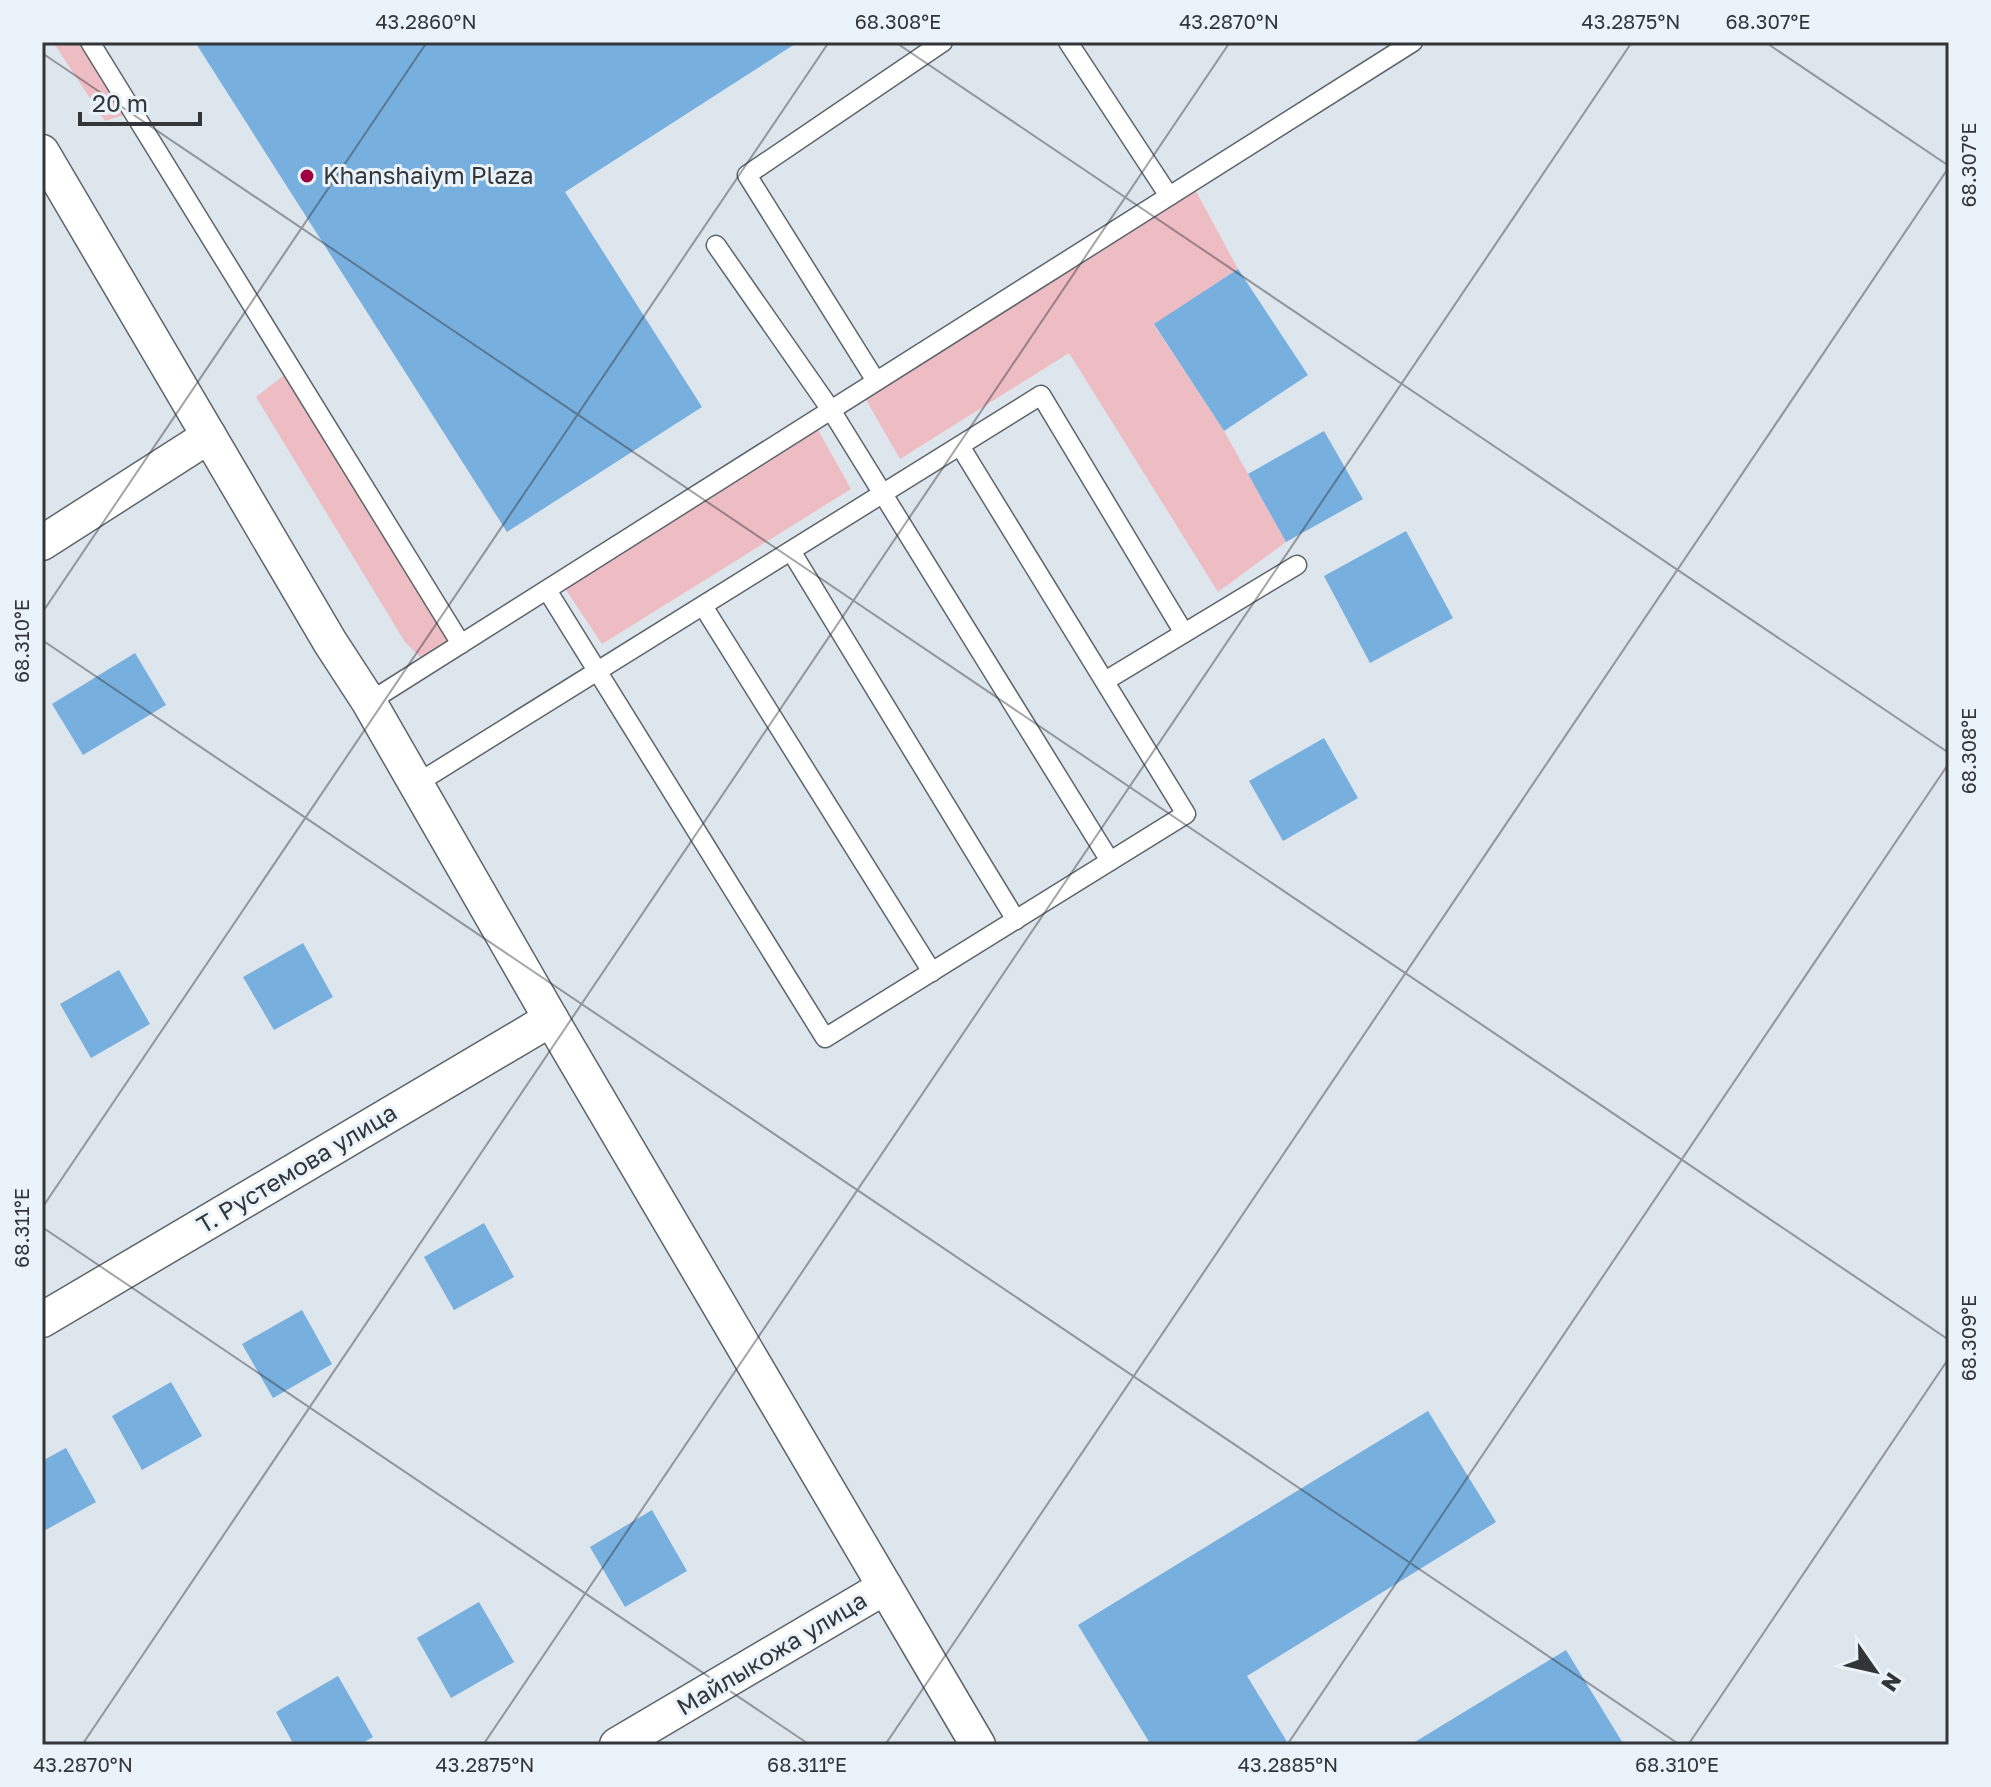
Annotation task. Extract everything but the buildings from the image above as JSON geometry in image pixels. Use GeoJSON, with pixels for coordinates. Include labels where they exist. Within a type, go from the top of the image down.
{"type":"FeatureCollection","features":[{"type":"Feature","properties":{"kind":"street"},"geometry":{"type":"LineString","coordinates":[[42,152],[330,642],[369,702],[551,1019],[978,1745]]}},
{"type":"Feature","properties":{"kind":"street"},"geometry":{"type":"LineString","coordinates":[[42,543],[209,436]]}},
{"type":"Feature","properties":{"kind":"street","name":"Т. Рустемова улица"},"geometry":{"type":"LineString","coordinates":[[42,1320],[551,1019]]}},
{"type":"Feature","properties":{"kind":"street","name":"Майлыкожа улица"},"geometry":{"type":"LineString","coordinates":[[617,1745],[885,1587]]}},
{"type":"Feature","properties":{"kind":"lane"},"geometry":{"type":"LineString","coordinates":[[90,42],[461,644]]}},
{"type":"Feature","properties":{"kind":"lane"},"geometry":{"type":"LineString","coordinates":[[876,381],[747,175],[943,42]]}},
{"type":"Feature","properties":{"kind":"lane"},"geometry":{"type":"LineString","coordinates":[[1068,42],[1169,196]]}},
{"type":"Feature","properties":{"kind":"lane"},"geometry":{"type":"LineString","coordinates":[[369,702],[1413,42]]}},
{"type":"Feature","properties":{"kind":"lane"},"geometry":{"type":"LineString","coordinates":[[716,245],[831,410],[1110,861]]}},
{"type":"Feature","properties":{"kind":"lane"},"geometry":{"type":"LineString","coordinates":[[416,784],[1041,395],[1184,633]]}},
{"type":"Feature","properties":{"kind":"lane"},"geometry":{"type":"LineString","coordinates":[[547,590],[825,1038],[1186,814],[960,446]]}},
{"type":"Feature","properties":{"kind":"lane"},"geometry":{"type":"LineString","coordinates":[[791,551],[1016,920]]}},
{"type":"Feature","properties":{"kind":"lane"},"geometry":{"type":"LineString","coordinates":[[1105,681],[1297,565]]}},
{"type":"Feature","properties":{"kind":"lane"},"geometry":{"type":"LineString","coordinates":[[703,606],[932,972]]}},
{"type":"Feature","properties":{"kind":"shaded area"},"geometry":{"type":"Polygon","coordinates":[[[53,42],[90,42],[133,112],[105,121],[53,42]]]}},
{"type":"Feature","properties":{"kind":"shaded area"},"geometry":{"type":"Polygon","coordinates":[[[1191,182],[1238,269],[1154,325],[1224,431],[1286,542],[1218,592],[1069,353],[900,459],[861,391],[1191,182]]]}},
{"type":"Feature","properties":{"kind":"shaded area"},"geometry":{"type":"Polygon","coordinates":[[[292,369],[461,644],[428,665],[405,642],[256,397],[292,369]]]}},
{"type":"Feature","properties":{"kind":"shaded area"},"geometry":{"type":"Polygon","coordinates":[[[813,421],[851,489],[602,644],[560,581],[813,421]]]}},
{"type":"Feature","properties":{"kind":"place","name":"Khanshaiym Plaza"},"geometry":{"type":"Point","coordinates":[307,176]}}]}
